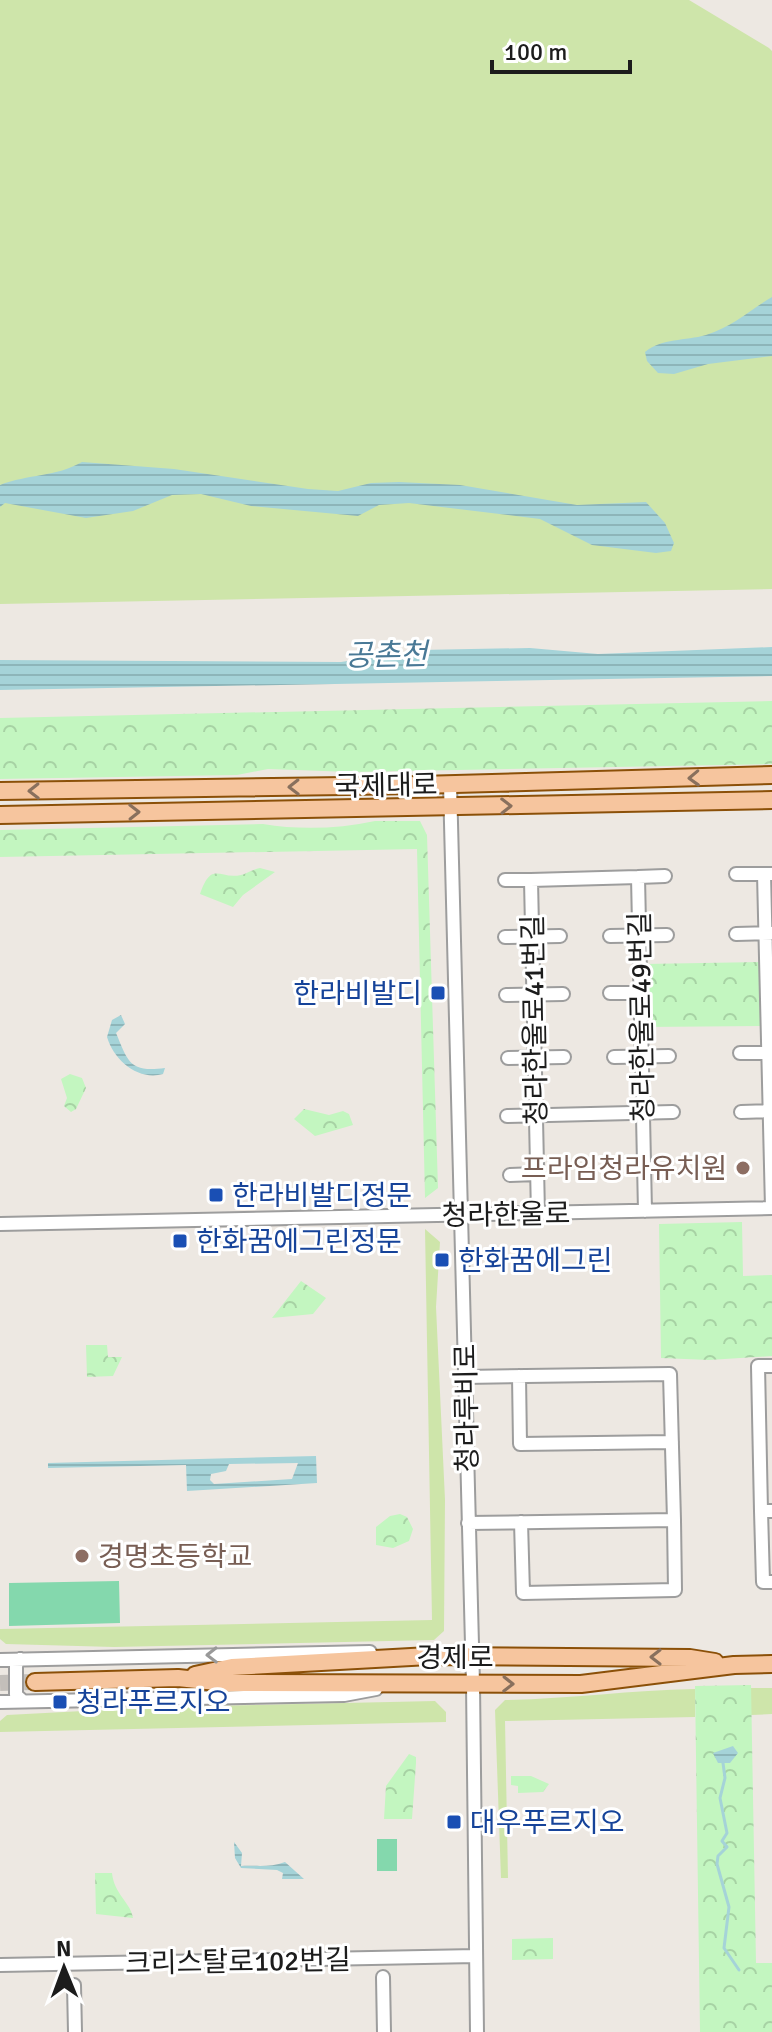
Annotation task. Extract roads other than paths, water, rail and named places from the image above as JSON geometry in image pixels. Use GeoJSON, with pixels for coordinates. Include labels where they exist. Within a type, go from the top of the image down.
{"type":"FeatureCollection","features":[{"type":"Feature","properties":{"kind":"main road","name":"국제대로"},"geometry":{"type":"LineString","coordinates":[[0,791],[772,775]]}},
{"type":"Feature","properties":{"kind":"main road","name":"국제대로"},"geometry":{"type":"LineString","coordinates":[[0,815],[772,800]]}},
{"type":"Feature","properties":{"kind":"main road","name":"경제로"},"geometry":{"type":"LineString","coordinates":[[178,1678],[232,1667],[429,1656],[690,1658],[734,1665]]}},
{"type":"Feature","properties":{"kind":"main road","name":"경제로"},"geometry":{"type":"LineString","coordinates":[[35,1682],[178,1678],[226,1683],[581,1684],[734,1665],[772,1664]]}},
{"type":"Feature","properties":{"kind":"street","name":"청라루비로"},"geometry":{"type":"LineString","coordinates":[[450,784],[473,1684],[477,2032]]}},
{"type":"Feature","properties":{"kind":"street"},"geometry":{"type":"LineString","coordinates":[[736,874],[768,874],[772,1208]]}},
{"type":"Feature","properties":{"kind":"street"},"geometry":{"type":"LineString","coordinates":[[638,877],[665,876]]}},
{"type":"Feature","properties":{"kind":"street","name":"청라한울로49번길"},"geometry":{"type":"LineString","coordinates":[[584,879],[638,877],[645,1211]]}},
{"type":"Feature","properties":{"kind":"street","name":"청라한울로41번길"},"geometry":{"type":"LineString","coordinates":[[538,1214],[531,880],[584,879]]}},
{"type":"Feature","properties":{"kind":"street"},"geometry":{"type":"LineString","coordinates":[[505,880],[531,880]]}},
{"type":"Feature","properties":{"kind":"street"},"geometry":{"type":"LineString","coordinates":[[736,934],[769,933]]}},
{"type":"Feature","properties":{"kind":"street"},"geometry":{"type":"LineString","coordinates":[[610,936],[667,935]]}},
{"type":"Feature","properties":{"kind":"street"},"geometry":{"type":"LineString","coordinates":[[505,937],[560,936]]}},
{"type":"Feature","properties":{"kind":"street"},"geometry":{"type":"LineString","coordinates":[[610,993],[640,993]]}},
{"type":"Feature","properties":{"kind":"street"},"geometry":{"type":"LineString","coordinates":[[506,995],[563,994]]}},
{"type":"Feature","properties":{"kind":"street"},"geometry":{"type":"LineString","coordinates":[[740,1053],[770,1053]]}},
{"type":"Feature","properties":{"kind":"street"},"geometry":{"type":"LineString","coordinates":[[614,1057],[669,1056]]}},
{"type":"Feature","properties":{"kind":"street"},"geometry":{"type":"LineString","coordinates":[[508,1058],[564,1057]]}},
{"type":"Feature","properties":{"kind":"street"},"geometry":{"type":"LineString","coordinates":[[741,1112],[771,1111]]}},
{"type":"Feature","properties":{"kind":"street"},"geometry":{"type":"LineString","coordinates":[[507,1116],[673,1112]]}},
{"type":"Feature","properties":{"kind":"street"},"geometry":{"type":"LineString","coordinates":[[510,1175],[537,1174]]}},
{"type":"Feature","properties":{"kind":"street","name":"청라한울로"},"geometry":{"type":"LineString","coordinates":[[0,1224],[772,1208]]}},
{"type":"Feature","properties":{"kind":"street"},"geometry":{"type":"LineString","coordinates":[[772,1366],[758,1366],[766,1434],[761,1473],[766,1511],[763,1582],[772,1582]]}},
{"type":"Feature","properties":{"kind":"street"},"geometry":{"type":"LineString","coordinates":[[465,1377],[670,1374],[675,1590],[523,1593],[521,1522]]}},
{"type":"Feature","properties":{"kind":"street"},"geometry":{"type":"LineString","coordinates":[[519,1376],[520,1444],[672,1442]]}},
{"type":"Feature","properties":{"kind":"street"},"geometry":{"type":"LineString","coordinates":[[468,1523],[674,1520]]}},
{"type":"Feature","properties":{"kind":"street"},"geometry":{"type":"LineString","coordinates":[[0,1660],[384,1652],[429,1656]]}},
{"type":"Feature","properties":{"kind":"street"},"geometry":{"type":"LineString","coordinates":[[20,1659],[16,1665],[16,1695],[23,1701]]}},
{"type":"Feature","properties":{"kind":"street"},"geometry":{"type":"LineString","coordinates":[[0,1702],[344,1695],[407,1683]]}},
{"type":"Feature","properties":{"kind":"street","name":"크리스탈로102번길"},"geometry":{"type":"LineString","coordinates":[[0,1965],[476,1956]]}},
{"type":"Feature","properties":{"kind":"street"},"geometry":{"type":"LineString","coordinates":[[368,1958],[383,1977],[397,1957]]}},
{"type":"Feature","properties":{"kind":"street"},"geometry":{"type":"LineString","coordinates":[[59,1964],[74,1985],[75,2032]]}},
{"type":"Feature","properties":{"kind":"street"},"geometry":{"type":"LineString","coordinates":[[74,1985],[89,1964]]}},
{"type":"Feature","properties":{"kind":"street","name":"크리스탈로102번길"},"geometry":{"type":"LineString","coordinates":[[383,1977],[384,2032]]}},
{"type":"Feature","properties":{"kind":"water"},"geometry":{"type":"Polygon","coordinates":[[[772,297],[772,356],[708,364],[674,374],[658,373],[647,361],[645,352],[652,347],[715,332],[772,297]]]}},
{"type":"Feature","properties":{"kind":"water"},"geometry":{"type":"Polygon","coordinates":[[[82,462],[174,469],[308,489],[338,491],[371,483],[399,482],[460,485],[577,505],[646,502],[665,523],[674,543],[671,551],[656,553],[592,545],[540,519],[409,503],[379,505],[358,516],[251,506],[201,494],[172,495],[133,511],[86,518],[5,503],[0,507],[0,485],[82,462]]]}},
{"type":"Feature","properties":{"kind":"water"},"geometry":{"type":"Polygon","coordinates":[[[772,647],[772,676],[0,690],[0,660],[341,662],[419,650],[530,648],[598,654],[772,647]]]}},
{"type":"Feature","properties":{"kind":"water"},"geometry":{"type":"Polygon","coordinates":[[[121,1015],[125,1024],[116,1033],[127,1058],[144,1069],[165,1068],[163,1074],[137,1072],[115,1054],[107,1037],[112,1020],[121,1015]]]}},
{"type":"Feature","properties":{"kind":"water"},"geometry":{"type":"Polygon","coordinates":[[[316,1456],[317,1483],[187,1491],[186,1465],[48,1468],[48,1463],[316,1456]],[[298,1463],[229,1464],[226,1471],[211,1474],[210,1480],[214,1484],[292,1479],[298,1463]]]}},
{"type":"Feature","properties":{"kind":"water"},"geometry":{"type":"Polygon","coordinates":[[[733,1746],[738,1753],[730,1763],[718,1763],[713,1753],[733,1746]]]}},
{"type":"Feature","properties":{"kind":"water"},"geometry":{"type":"Polygon","coordinates":[[[234,1842],[242,1853],[241,1866],[268,1866],[285,1862],[304,1879],[282,1879],[283,1873],[277,1870],[241,1868],[235,1858],[234,1842]]]}},
{"type":"Feature","properties":{"kind":"waterway"},"geometry":{"type":"LineString","coordinates":[[723,1763],[725,1778],[720,1798],[727,1833],[722,1841],[727,1847],[718,1856],[717,1864],[729,1907],[724,1948],[739,1970]]}},
{"type":"Feature","properties":{"kind":"tunnel"},"geometry":{"type":"LineString","coordinates":[[0,1683],[35,1682]]}},
{"type":"Feature","properties":{"kind":"place","name":"한라비발디"},"geometry":{"type":"Point","coordinates":[438,993]}},
{"type":"Feature","properties":{"kind":"place","name":"프라임청라유치원"},"geometry":{"type":"Point","coordinates":[743,1168]}},
{"type":"Feature","properties":{"kind":"place","name":"한라비발디정문"},"geometry":{"type":"Point","coordinates":[216,1195]}},
{"type":"Feature","properties":{"kind":"place","name":"한화꿈에그린정문"},"geometry":{"type":"Point","coordinates":[180,1241]}},
{"type":"Feature","properties":{"kind":"place","name":"한화꿈에그린"},"geometry":{"type":"Point","coordinates":[442,1260]}},
{"type":"Feature","properties":{"kind":"place","name":"경명초등학교"},"geometry":{"type":"Point","coordinates":[82,1556]}},
{"type":"Feature","properties":{"kind":"place","name":"청라푸르지오"},"geometry":{"type":"Point","coordinates":[60,1702]}},
{"type":"Feature","properties":{"kind":"place","name":"대우푸르지오"},"geometry":{"type":"Point","coordinates":[454,1822]}},
{"type":"Feature","properties":{"kind":"water label","name":"공촌천"},"geometry":{"type":"Point","coordinates":[386,655]}}]}
